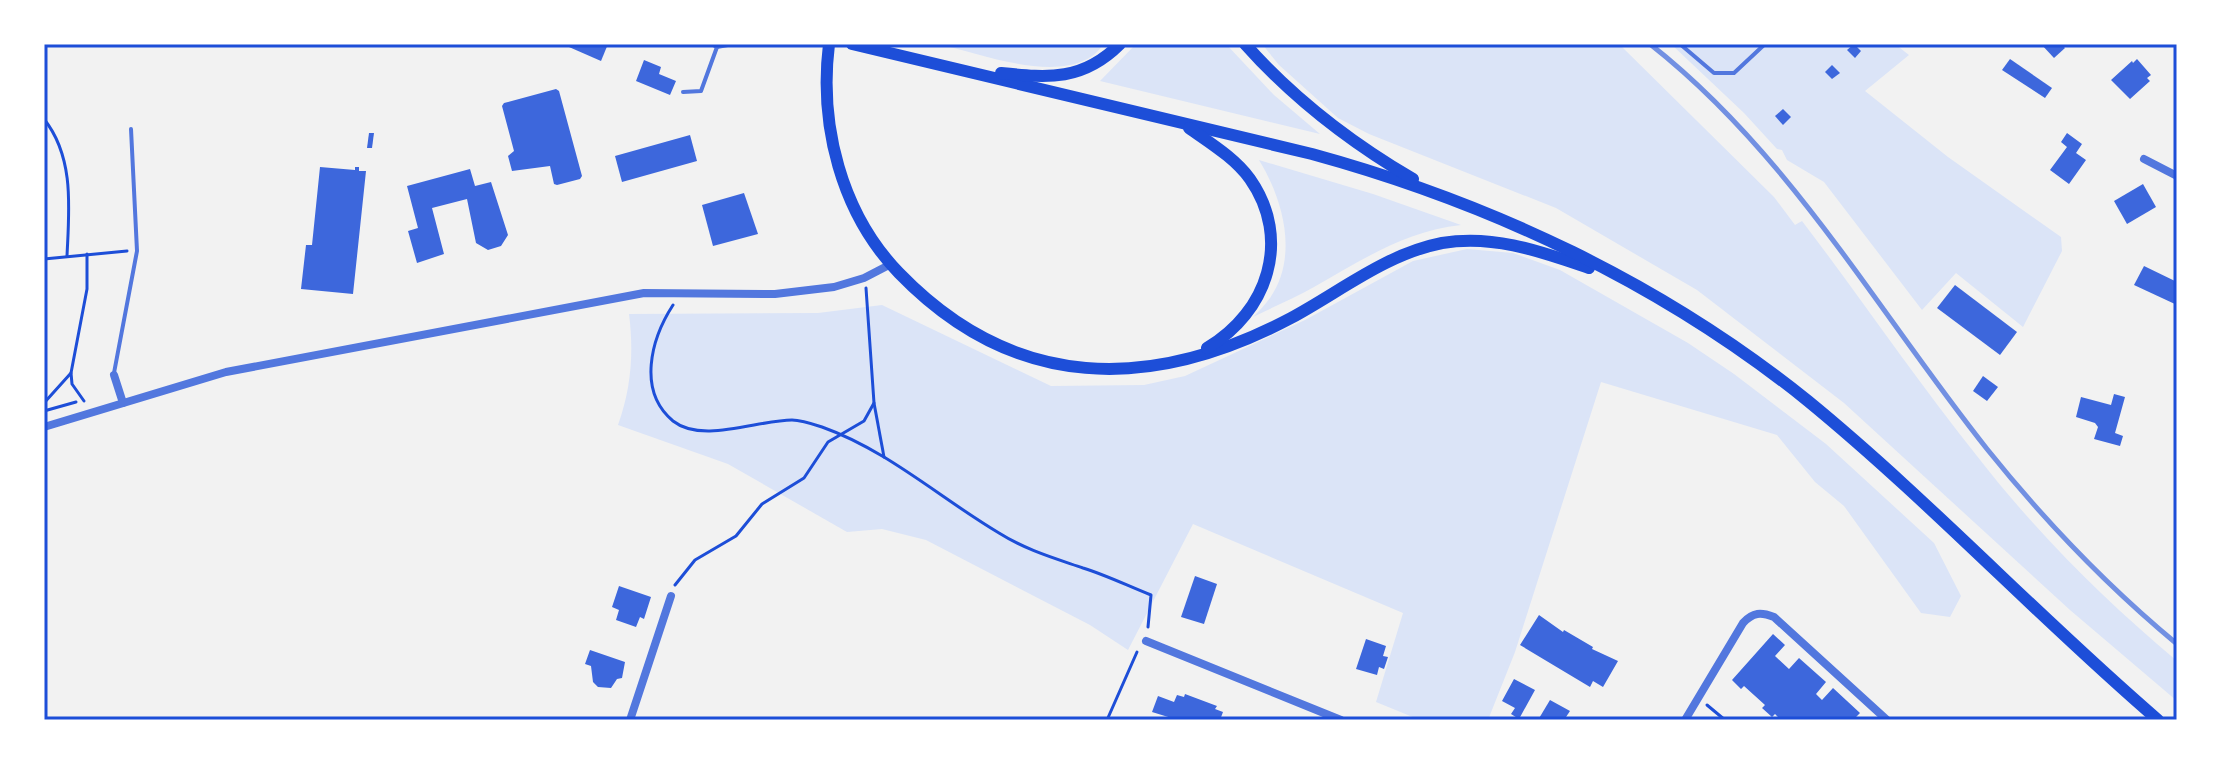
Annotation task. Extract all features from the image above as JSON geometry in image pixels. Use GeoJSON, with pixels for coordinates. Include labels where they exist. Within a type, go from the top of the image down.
{"type":"FeatureCollection","features":[{"type":"Feature","properties":{"kind":"main road"},"geometry":{"type":"LineString","coordinates":[[829,44],[826,110],[835,155],[851,200],[891,264],[921,296],[946,316],[1010,352],[1044,363],[1102,369],[1157,366],[1191,357],[1255,336],[1383,264],[1440,244],[1504,242],[1563,259],[1644,290]]}},
{"type":"Feature","properties":{"kind":"main road"},"geometry":{"type":"LineString","coordinates":[[852,44],[1334,160],[1446,197],[1536,234],[1644,290],[1751,359],[1806,400],[1933,511],[2158,720]]}},
{"type":"Feature","properties":{"kind":"main road"},"geometry":{"type":"LineString","coordinates":[[952,69],[1063,76],[1089,68],[1120,44]]}},
{"type":"Feature","properties":{"kind":"main road"},"geometry":{"type":"LineString","coordinates":[[1245,44],[1295,96],[1336,128],[1377,157],[1446,197]]}},
{"type":"Feature","properties":{"kind":"main road"},"geometry":{"type":"LineString","coordinates":[[1181,123],[1230,158],[1249,178],[1268,216],[1272,250],[1266,280],[1253,306],[1218,341],[1191,357]]}},
{"type":"Feature","properties":{"kind":"street"},"geometry":{"type":"LineString","coordinates":[[2144,159],[2177,176]]}},
{"type":"Feature","properties":{"kind":"street"},"geometry":{"type":"LineString","coordinates":[[44,427],[226,372],[644,293],[775,294],[834,287],[864,278],[891,264]]}},
{"type":"Feature","properties":{"kind":"street"},"geometry":{"type":"LineString","coordinates":[[114,375],[123,403]]}},
{"type":"Feature","properties":{"kind":"street"},"geometry":{"type":"LineString","coordinates":[[630,720],[671,596]]}},
{"type":"Feature","properties":{"kind":"street"},"geometry":{"type":"LineString","coordinates":[[1685,720],[1746,619],[1763,613],[1774,617],[1887,720]]}},
{"type":"Feature","properties":{"kind":"street"},"geometry":{"type":"LineString","coordinates":[[1146,641],[1341,720]]}},
{"type":"Feature","properties":{"kind":"lane"},"geometry":{"type":"LineString","coordinates":[[711,44],[717,47],[733,44]]}},
{"type":"Feature","properties":{"kind":"lane"},"geometry":{"type":"LineString","coordinates":[[1680,44],[1714,73],[1734,73],[1765,44]]}},
{"type":"Feature","properties":{"kind":"lane"},"geometry":{"type":"LineString","coordinates":[[683,92],[701,91],[717,47]]}},
{"type":"Feature","properties":{"kind":"lane"},"geometry":{"type":"LineString","coordinates":[[114,375],[137,251],[131,129]]}},
{"type":"Feature","properties":{"kind":"path"},"geometry":{"type":"LineString","coordinates":[[44,119],[52,129],[62,154],[70,197],[67,256]]}},
{"type":"Feature","properties":{"kind":"path"},"geometry":{"type":"LineString","coordinates":[[44,259],[127,251]]}},
{"type":"Feature","properties":{"kind":"path"},"geometry":{"type":"LineString","coordinates":[[87,254],[87,289],[71,373],[72,384],[96,412]]}},
{"type":"Feature","properties":{"kind":"path"},"geometry":{"type":"LineString","coordinates":[[864,278],[868,297],[874,403],[884,457]]}},
{"type":"Feature","properties":{"kind":"path"},"geometry":{"type":"LineString","coordinates":[[684,294],[661,324],[652,358],[653,393],[671,419],[689,430],[726,429],[794,420],[840,434],[884,457],[1001,535],[1036,553],[1086,568],[1151,595],[1146,641],[1135,655],[1107,720]]}},
{"type":"Feature","properties":{"kind":"path"},"geometry":{"type":"LineString","coordinates":[[44,403],[71,373]]}},
{"type":"Feature","properties":{"kind":"path"},"geometry":{"type":"LineString","coordinates":[[44,411],[84,400]]}},
{"type":"Feature","properties":{"kind":"path"},"geometry":{"type":"LineString","coordinates":[[671,596],[683,571],[695,560],[736,536],[769,498],[804,478],[828,442],[864,421],[874,403]]}},
{"type":"Feature","properties":{"kind":"path"},"geometry":{"type":"LineString","coordinates":[[1698,698],[1725,720]]}},
{"type":"Feature","properties":{"kind":"shaded area"},"geometry":{"type":"Polygon","coordinates":[[[939,44],[1104,44],[1085,60],[1052,67],[1013,63],[939,44]]]}},
{"type":"Feature","properties":{"kind":"shaded area"},"geometry":{"type":"Polygon","coordinates":[[[1136,44],[1226,44],[1274,95],[1320,134],[1100,81],[1136,44]]]}},
{"type":"Feature","properties":{"kind":"shaded area"},"geometry":{"type":"Polygon","coordinates":[[[1262,44],[1619,44],[1774,197],[1795,225],[1802,221],[1999,484],[2097,589],[2177,661],[2177,701],[2070,610],[1844,403],[1697,290],[1556,208],[1369,134],[1338,118],[1279,65],[1262,44]]]}},
{"type":"Feature","properties":{"kind":"shaded area"},"geometry":{"type":"Polygon","coordinates":[[[1671,44],[1895,44],[1909,55],[1865,91],[1948,157],[2061,237],[2062,251],[2023,327],[1956,273],[1922,310],[1824,182],[1787,160],[1782,150],[1777,149],[1671,44]]]}},
{"type":"Feature","properties":{"kind":"shaded area"},"geometry":{"type":"Polygon","coordinates":[[[1259,160],[1373,194],[1461,225],[1403,240],[1253,317],[1279,282],[1286,246],[1281,210],[1259,160]]]}},
{"type":"Feature","properties":{"kind":"shaded area"},"geometry":{"type":"Polygon","coordinates":[[[1467,249],[1513,253],[1560,270],[1688,343],[1826,444],[1934,543],[1961,596],[1950,617],[1921,613],[1844,506],[1815,482],[1777,435],[1601,382],[1515,652],[1488,720],[1420,720],[1376,702],[1403,613],[1193,524],[1128,650],[1090,625],[926,540],[882,529],[847,532],[728,464],[618,425],[630,371],[629,314],[818,313],[882,305],[1051,386],[1144,385],[1185,376],[1305,320],[1413,261],[1467,249]]]}},
{"type":"Feature","properties":{"kind":"building"},"geometry":{"type":"Polygon","coordinates":[[[570,44],[608,44],[601,61],[569,47],[570,44]]]}},
{"type":"Feature","properties":{"kind":"building"},"geometry":{"type":"Polygon","coordinates":[[[1854,44],[1861,51],[1855,58],[1847,50],[1854,44]]]}},
{"type":"Feature","properties":{"kind":"building"},"geometry":{"type":"Polygon","coordinates":[[[2041,44],[2061,44],[2065,48],[2054,58],[2041,44]]]}},
{"type":"Feature","properties":{"kind":"building"},"geometry":{"type":"Polygon","coordinates":[[[2010,59],[2052,88],[2045,98],[2002,70],[2010,59]]]}},
{"type":"Feature","properties":{"kind":"building"},"geometry":{"type":"Polygon","coordinates":[[[2137,59],[2151,75],[2147,78],[2150,81],[2130,99],[2111,80],[2137,59]]]}},
{"type":"Feature","properties":{"kind":"building"},"geometry":{"type":"Polygon","coordinates":[[[644,60],[661,67],[659,74],[676,81],[670,95],[636,81],[644,60]]]}},
{"type":"Feature","properties":{"kind":"building"},"geometry":{"type":"Polygon","coordinates":[[[1832,65],[1840,73],[1832,79],[1825,72],[1832,65]]]}},
{"type":"Feature","properties":{"kind":"building"},"geometry":{"type":"Polygon","coordinates":[[[556,89],[582,176],[557,185],[554,184],[550,166],[512,171],[508,156],[514,151],[502,106],[556,89]]]}},
{"type":"Feature","properties":{"kind":"building"},"geometry":{"type":"Polygon","coordinates":[[[1783,109],[1791,117],[1783,125],[1775,116],[1783,109]]]}},
{"type":"Feature","properties":{"kind":"building"},"geometry":{"type":"Polygon","coordinates":[[[369,133],[374,133],[372,148],[367,148],[369,133]]]}},
{"type":"Feature","properties":{"kind":"building"},"geometry":{"type":"Polygon","coordinates":[[[2067,133],[2082,144],[2076,153],[2086,160],[2069,184],[2050,170],[2067,147],[2061,142],[2067,133]]]}},
{"type":"Feature","properties":{"kind":"building"},"geometry":{"type":"Polygon","coordinates":[[[690,135],[697,161],[622,182],[615,156],[690,135]]]}},
{"type":"Feature","properties":{"kind":"building"},"geometry":{"type":"Polygon","coordinates":[[[320,167],[355,170],[359,167],[359,171],[366,171],[353,294],[301,289],[306,245],[312,245],[320,167]]]}},
{"type":"Feature","properties":{"kind":"building"},"geometry":{"type":"Polygon","coordinates":[[[470,169],[475,186],[491,182],[508,235],[501,246],[488,250],[476,243],[467,199],[432,208],[444,254],[417,263],[408,231],[418,228],[407,186],[470,169]]]}},
{"type":"Feature","properties":{"kind":"building"},"geometry":{"type":"Polygon","coordinates":[[[2143,184],[2156,207],[2127,224],[2114,201],[2143,184]]]}},
{"type":"Feature","properties":{"kind":"building"},"geometry":{"type":"Polygon","coordinates":[[[744,193],[758,234],[713,246],[702,205],[744,193]]]}},
{"type":"Feature","properties":{"kind":"building"},"geometry":{"type":"Polygon","coordinates":[[[2144,266],[2177,282],[2177,305],[2134,285],[2144,266]]]}},
{"type":"Feature","properties":{"kind":"building"},"geometry":{"type":"Polygon","coordinates":[[[1955,285],[2017,332],[2000,355],[1937,308],[1955,285]]]}},
{"type":"Feature","properties":{"kind":"building"},"geometry":{"type":"Polygon","coordinates":[[[1983,376],[1998,387],[1987,401],[1973,391],[1983,376]]]}},
{"type":"Feature","properties":{"kind":"building"},"geometry":{"type":"Polygon","coordinates":[[[2114,394],[2125,397],[2115,433],[2123,436],[2120,446],[2094,439],[2098,427],[2095,423],[2076,417],[2081,397],[2111,405],[2114,394]]]}},
{"type":"Feature","properties":{"kind":"building"},"geometry":{"type":"Polygon","coordinates":[[[1195,576],[1217,584],[1204,624],[1181,617],[1195,576]]]}},
{"type":"Feature","properties":{"kind":"building"},"geometry":{"type":"Polygon","coordinates":[[[619,586],[651,597],[644,619],[640,617],[636,627],[616,620],[619,610],[612,607],[619,586]]]}},
{"type":"Feature","properties":{"kind":"building"},"geometry":{"type":"Polygon","coordinates":[[[1539,615],[1592,649],[1618,661],[1603,687],[1593,681],[1590,687],[1520,645],[1539,615]]]}},
{"type":"Feature","properties":{"kind":"building"},"geometry":{"type":"Polygon","coordinates":[[[1773,634],[1785,645],[1775,656],[1789,669],[1799,658],[1826,682],[1816,694],[1822,700],[1833,688],[1860,713],[1853,720],[1781,720],[1762,708],[1765,705],[1744,686],[1741,689],[1732,680],[1773,634]]]}},
{"type":"Feature","properties":{"kind":"building"},"geometry":{"type":"Polygon","coordinates":[[[1366,639],[1386,646],[1383,656],[1388,657],[1384,669],[1379,667],[1377,675],[1356,669],[1366,639]]]}},
{"type":"Feature","properties":{"kind":"building"},"geometry":{"type":"Polygon","coordinates":[[[590,650],[625,662],[622,678],[617,679],[611,688],[598,687],[593,682],[591,666],[585,664],[590,650]]]}},
{"type":"Feature","properties":{"kind":"building"},"geometry":{"type":"Polygon","coordinates":[[[1514,679],[1535,690],[1519,719],[1511,714],[1515,708],[1502,701],[1514,679]]]}},
{"type":"Feature","properties":{"kind":"building"},"geometry":{"type":"Polygon","coordinates":[[[1185,694],[1217,706],[1215,709],[1223,712],[1220,720],[1178,720],[1152,712],[1158,696],[1174,702],[1177,695],[1184,697],[1185,694]]]}},
{"type":"Feature","properties":{"kind":"building"},"geometry":{"type":"Polygon","coordinates":[[[1550,700],[1570,711],[1564,720],[1538,720],[1550,700]]]}},
{"type":"Feature","properties":{"kind":"railway"},"geometry":{"type":"LineString","coordinates":[[1650,44],[1700,87],[1789,184],[1947,397],[2031,501],[2101,576],[2177,644]]}}]}
